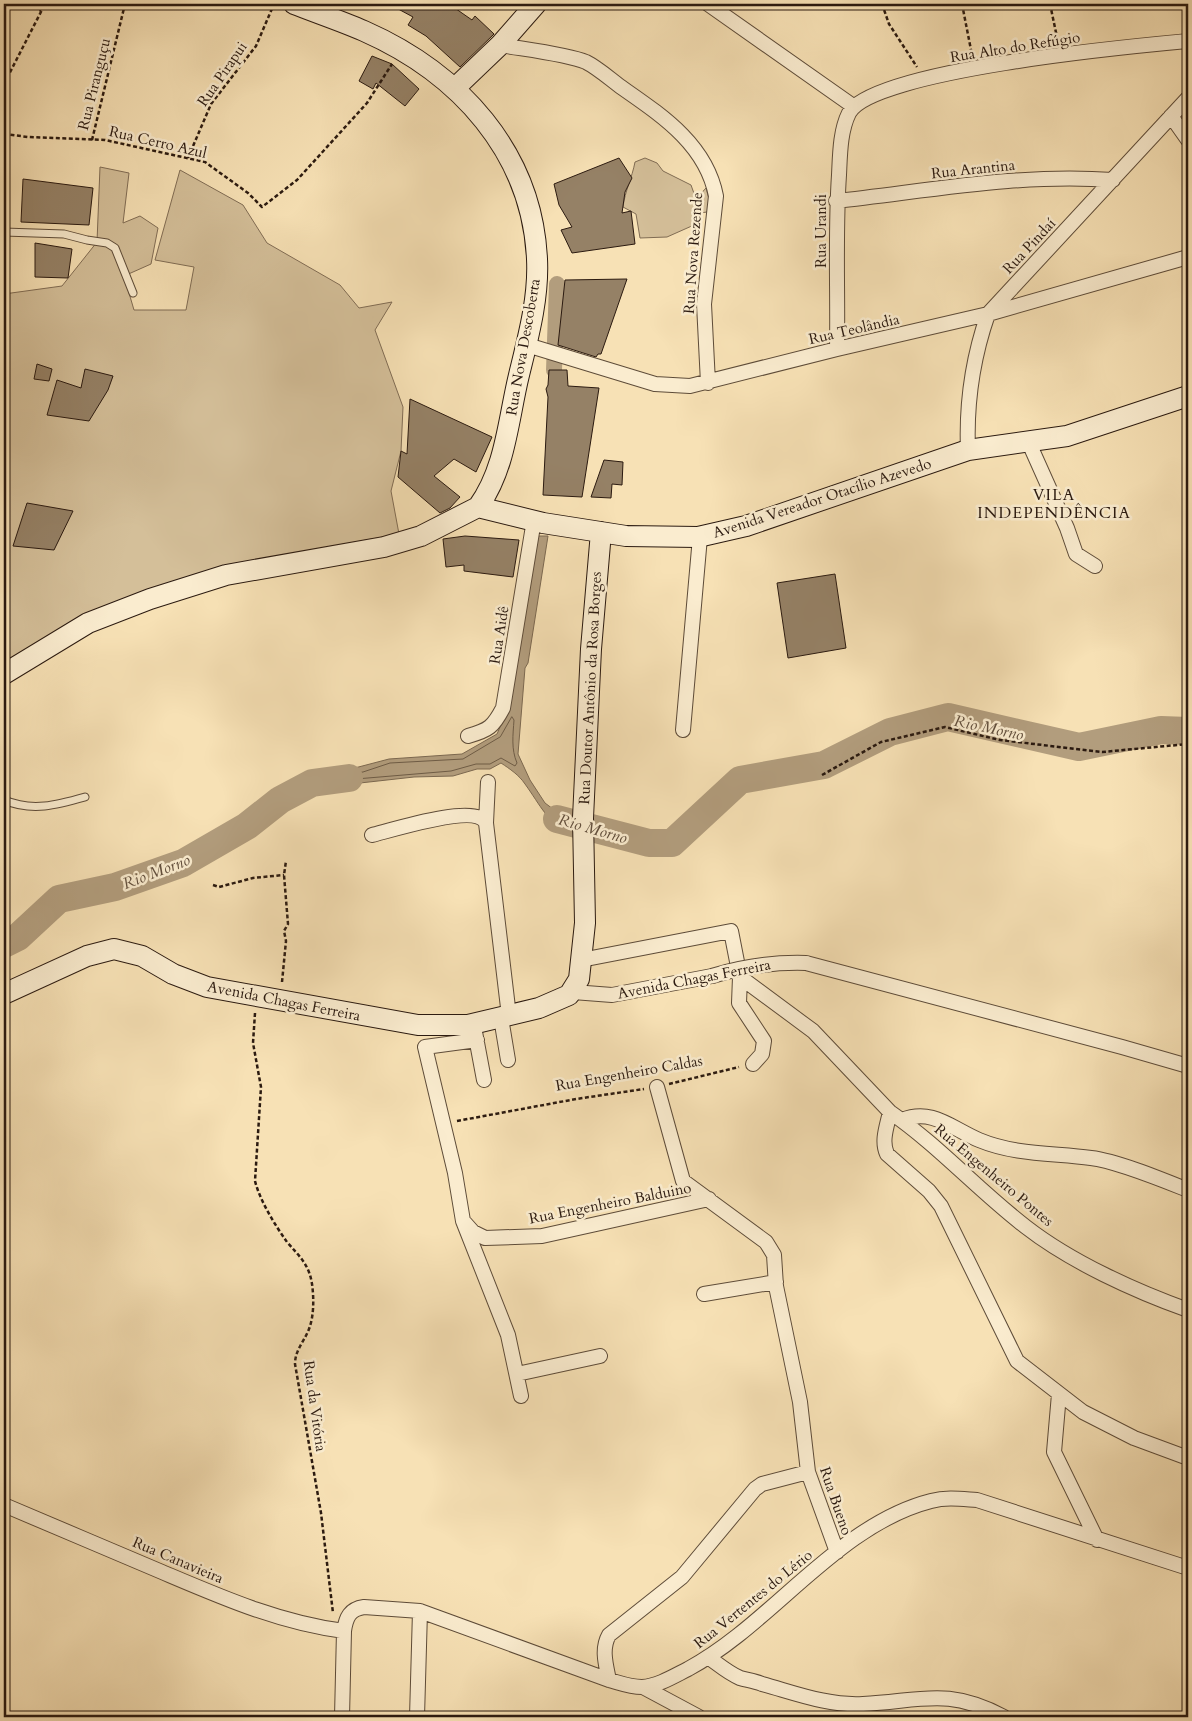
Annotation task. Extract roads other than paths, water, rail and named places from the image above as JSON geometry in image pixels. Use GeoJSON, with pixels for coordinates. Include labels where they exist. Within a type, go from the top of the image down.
{"type":"FeatureCollection","features":[{"type":"Feature","properties":{"kind":"main road","name":"Rua Nova Descoberta"},"geometry":{"type":"LineString","coordinates":[[294,4],[335,11],[364,31],[400,50],[455,88],[494,131],[522,183],[534,224],[538,261],[536,291],[527,345],[500,462],[489,491],[478,507]]}},
{"type":"Feature","properties":{"kind":"main road"},"geometry":{"type":"LineString","coordinates":[[455,88],[500,45],[536,4]]}},
{"type":"Feature","properties":{"kind":"main road","name":"Avenida Vereador Otacílio Azevedo"},"geometry":{"type":"LineString","coordinates":[[478,507],[534,520],[601,532],[679,538],[700,537],[746,526],[968,450],[1029,443],[1103,426],[1188,396]]}},
{"type":"Feature","properties":{"kind":"main road"},"geometry":{"type":"LineString","coordinates":[[4,674],[88,624],[150,598],[226,575],[384,547],[422,536],[478,507]]}},
{"type":"Feature","properties":{"kind":"main road","name":"Rua Doutor Antônio da Rosa Borges"},"geometry":{"type":"LineString","coordinates":[[574,992],[579,979],[586,906],[582,841],[590,649],[601,532]]}},
{"type":"Feature","properties":{"kind":"main road","name":"Avenida Chagas Ferreira"},"geometry":{"type":"LineString","coordinates":[[4,994],[87,956],[114,948],[142,956],[192,982],[278,1000],[418,1025],[475,1032],[505,1017],[555,1002],[574,992]]}},
{"type":"Feature","properties":{"kind":"street"},"geometry":{"type":"LineString","coordinates":[[708,4],[851,110]]}},
{"type":"Feature","properties":{"kind":"street","name":"Rua Alto do Refúgio"},"geometry":{"type":"LineString","coordinates":[[851,110],[876,94],[924,79],[974,69],[1062,56],[1188,41]]}},
{"type":"Feature","properties":{"kind":"street","name":"Rua Nova Rezende"},"geometry":{"type":"LineString","coordinates":[[500,45],[586,62],[661,115],[701,157],[713,178],[716,196],[704,304],[708,383]]}},
{"type":"Feature","properties":{"kind":"street","name":"Rua Pindaí"},"geometry":{"type":"LineString","coordinates":[[968,450],[968,402],[971,374],[978,342],[988,314],[1188,98]]}},
{"type":"Feature","properties":{"kind":"street","name":"Rua Urandi"},"geometry":{"type":"LineString","coordinates":[[837,349],[836,201],[843,132],[851,110]]}},
{"type":"Feature","properties":{"kind":"street"},"geometry":{"type":"LineString","coordinates":[[1171,116],[1188,140]]}},
{"type":"Feature","properties":{"kind":"street","name":"Rua Arantina"},"geometry":{"type":"LineString","coordinates":[[836,201],[1026,179],[1063,177],[1113,180]]}},
{"type":"Feature","properties":{"kind":"street","name":"Rua Teolândia"},"geometry":{"type":"LineString","coordinates":[[527,345],[655,384],[680,386],[708,383],[837,349],[988,314],[1188,257]]}},
{"type":"Feature","properties":{"kind":"street"},"geometry":{"type":"LineString","coordinates":[[1029,443],[1067,528],[1076,554],[1095,566]]}},
{"type":"Feature","properties":{"kind":"street","name":"Rua Aidê"},"geometry":{"type":"LineString","coordinates":[[468,736],[482,732],[494,725],[503,708],[534,520]]}},
{"type":"Feature","properties":{"kind":"street"},"geometry":{"type":"LineString","coordinates":[[683,730],[700,537]]}},
{"type":"Feature","properties":{"kind":"street"},"geometry":{"type":"LineString","coordinates":[[488,782],[486,823],[508,1060]]}},
{"type":"Feature","properties":{"kind":"street"},"geometry":{"type":"LineString","coordinates":[[372,835],[459,816],[479,816],[486,823]]}},
{"type":"Feature","properties":{"kind":"street"},"geometry":{"type":"LineString","coordinates":[[581,960],[731,931],[740,977],[739,1003],[764,1041],[762,1054],[753,1064]]}},
{"type":"Feature","properties":{"kind":"street","name":"Avenida Chagas Ferreira"},"geometry":{"type":"LineString","coordinates":[[574,992],[612,995],[772,963],[806,963],[1122,1046],[1188,1066]]}},
{"type":"Feature","properties":{"kind":"street","name":"Rua Engenheiro Pontes"},"geometry":{"type":"LineString","coordinates":[[740,977],[813,1031],[896,1116],[1027,1228],[1081,1262],[1161,1300],[1188,1310]]}},
{"type":"Feature","properties":{"kind":"street"},"geometry":{"type":"LineString","coordinates":[[484,1080],[475,1032],[425,1047],[455,1174],[463,1221],[508,1335],[521,1396]]}},
{"type":"Feature","properties":{"kind":"street","name":"Rua Bueno"},"geometry":{"type":"LineString","coordinates":[[657,1087],[683,1181],[766,1242],[774,1255],[776,1282],[800,1402],[808,1472],[837,1552]]}},
{"type":"Feature","properties":{"kind":"street"},"geometry":{"type":"LineString","coordinates":[[1188,1190],[1093,1158],[1011,1150],[980,1140],[926,1115],[896,1116],[884,1135],[884,1148],[888,1154],[929,1191],[941,1206],[1017,1361],[1083,1412],[1134,1438],[1188,1458]]}},
{"type":"Feature","properties":{"kind":"street","name":"Rua Engenheiro Balduino"},"geometry":{"type":"LineString","coordinates":[[463,1221],[473,1232],[485,1238],[542,1236],[709,1199]]}},
{"type":"Feature","properties":{"kind":"street"},"geometry":{"type":"LineString","coordinates":[[704,1294],[776,1282]]}},
{"type":"Feature","properties":{"kind":"street"},"geometry":{"type":"LineString","coordinates":[[517,1374],[600,1356]]}},
{"type":"Feature","properties":{"kind":"street"},"geometry":{"type":"LineString","coordinates":[[1059,1394],[1054,1452],[1096,1540]]}},
{"type":"Feature","properties":{"kind":"street"},"geometry":{"type":"LineString","coordinates":[[609,1680],[604,1652],[605,1642],[609,1636],[682,1577],[755,1489],[762,1484],[808,1472]]}},
{"type":"Feature","properties":{"kind":"street","name":"Rua Vertentes do Lério"},"geometry":{"type":"LineString","coordinates":[[339,1630],[355,1608],[420,1611],[609,1680],[627,1686],[643,1687],[669,1678],[708,1656],[837,1552],[885,1520],[930,1501],[952,1498],[977,1500],[1096,1540],[1188,1568]]}},
{"type":"Feature","properties":{"kind":"street","name":"Rua Canavieira"},"geometry":{"type":"LineString","coordinates":[[4,1505],[242,1605],[291,1621],[339,1630]]}},
{"type":"Feature","properties":{"kind":"street"},"geometry":{"type":"LineString","coordinates":[[417,1717],[420,1611]]}},
{"type":"Feature","properties":{"kind":"street"},"geometry":{"type":"LineString","coordinates":[[339,1630],[342,1717]]}},
{"type":"Feature","properties":{"kind":"street"},"geometry":{"type":"LineString","coordinates":[[708,1656],[740,1678],[830,1702],[862,1704],[924,1697],[946,1698],[969,1701],[1004,1717]]}},
{"type":"Feature","properties":{"kind":"street"},"geometry":{"type":"LineString","coordinates":[[643,1687],[699,1717]]}},
{"type":"Feature","properties":{"kind":"lane"},"geometry":{"type":"LineString","coordinates":[[4,232],[64,234],[107,243],[115,248],[133,293]]}},
{"type":"Feature","properties":{"kind":"lane"},"geometry":{"type":"LineString","coordinates":[[4,800],[18,806],[49,807],[85,797]]}},
{"type":"Feature","properties":{"kind":"water"},"geometry":{"type":"Polygon","coordinates":[[[538,536],[548,536],[528,663],[525,668],[518,754],[530,780],[545,803],[557,812],[575,819],[573,835],[551,819],[540,807],[520,778],[501,763],[490,769],[477,769],[453,776],[414,777],[315,788],[309,780],[389,759],[462,754],[497,734],[507,711],[538,536]]]}},
{"type":"Feature","properties":{"kind":"waterway"},"geometry":{"type":"LineString","coordinates":[[554,370],[557,284]]}},
{"type":"Feature","properties":{"kind":"waterway","name":"Rio Morno"},"geometry":{"type":"LineString","coordinates":[[557,819],[649,843],[672,843],[740,780],[824,765],[890,732],[948,717],[1079,747],[1161,730],[1188,731]]}},
{"type":"Feature","properties":{"kind":"waterway","name":"Rio Morno"},"geometry":{"type":"LineString","coordinates":[[4,944],[18,937],[59,899],[115,887],[183,863],[247,826],[280,800],[312,783],[349,778]]}},
{"type":"Feature","properties":{"kind":"district","name":"VILA INDEPENDÊNCIA"},"geometry":{"type":"Point","coordinates":[1054,503]}}]}
